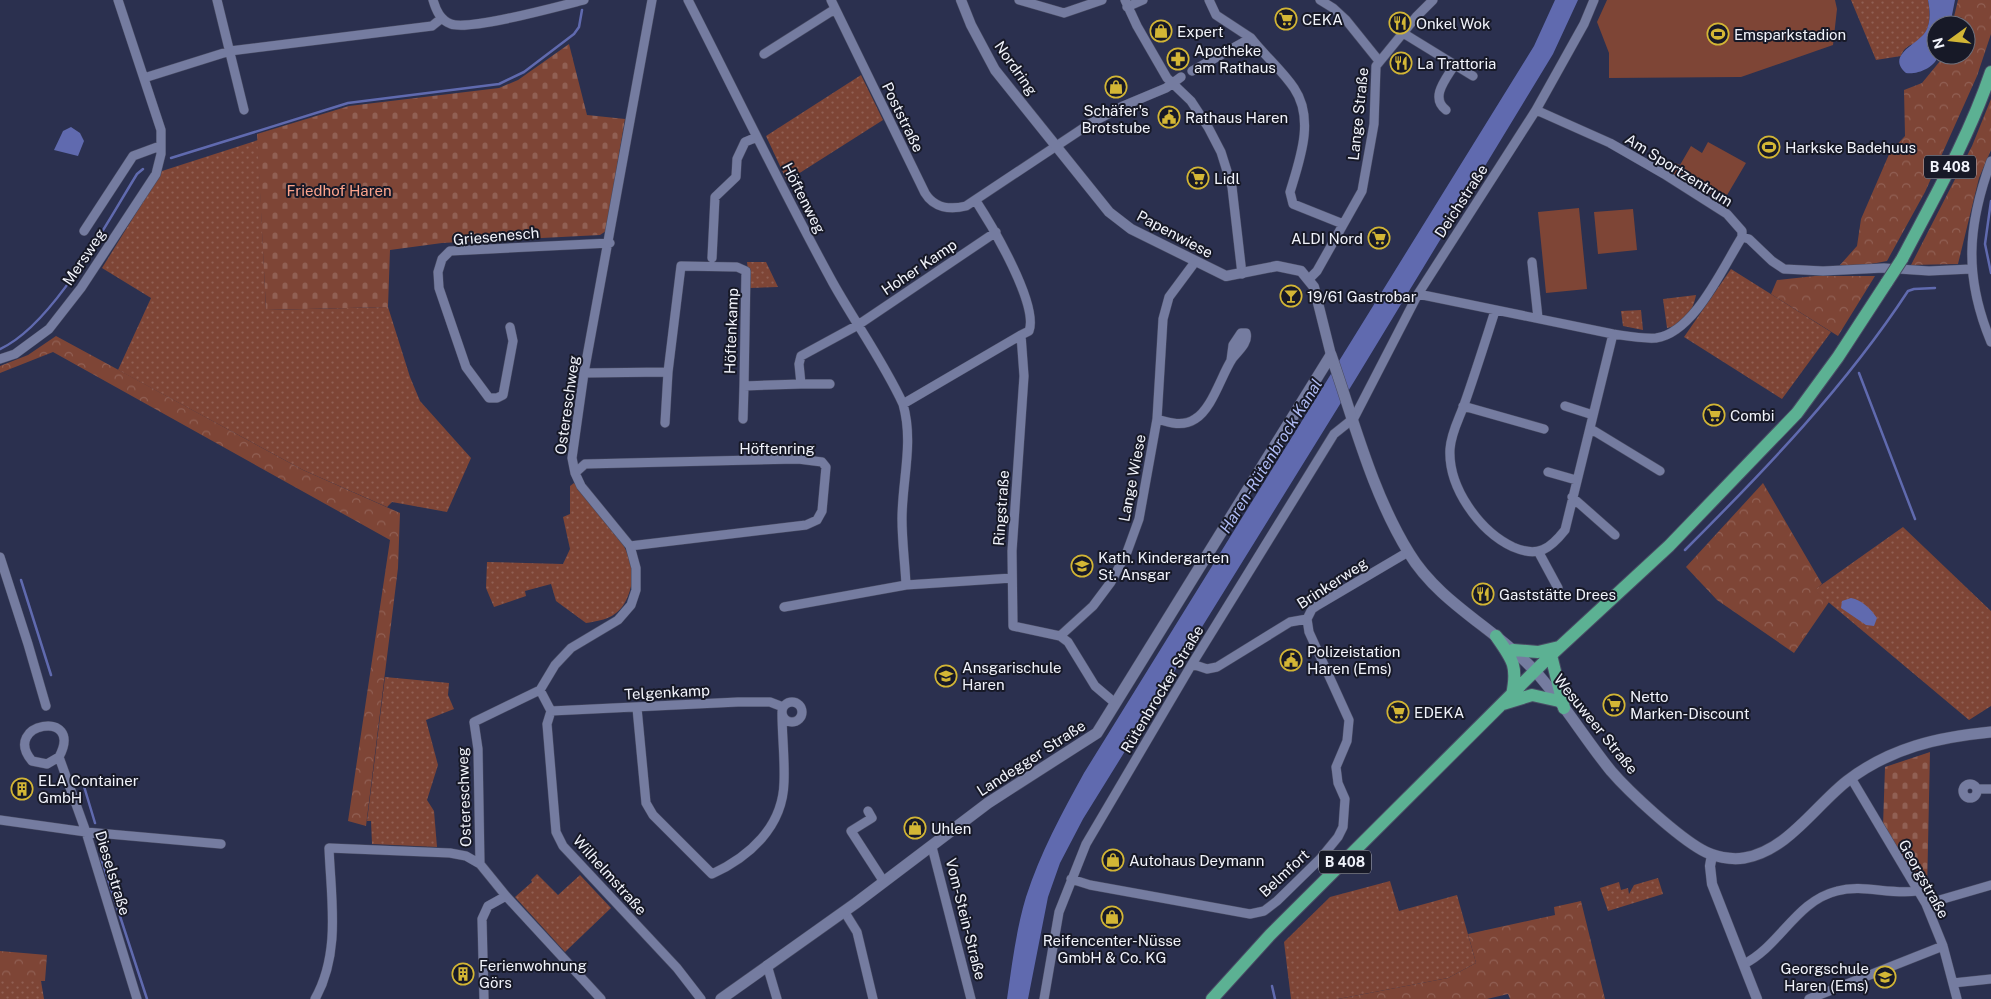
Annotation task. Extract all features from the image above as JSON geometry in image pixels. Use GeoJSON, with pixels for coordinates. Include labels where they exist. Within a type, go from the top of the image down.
{"type":"FeatureCollection","features":[{"type":"Feature","properties":{"kind":"main road","name":"B 408"},"geometry":{"type":"LineString","coordinates":[[1212,999],[1270,935],[1555,651],[1669,546],[1797,413],[1838,357],[1902,259],[1942,184],[1983,95],[1991,72]]}},
{"type":"Feature","properties":{"kind":"main road","name":"Wesuweer Straße"},"geometry":{"type":"LineString","coordinates":[[1333,360],[1386,509],[1408,552],[1430,581],[1513,650],[1535,671],[1612,772],[1691,842],[1712,855],[1737,858],[1761,853],[1780,843],[1852,778],[1886,755],[1930,740],[1991,732]]}},
{"type":"Feature","properties":{"kind":"main road","name":"Landegger Straße"},"geometry":{"type":"LineString","coordinates":[[720,999],[884,882],[1013,786],[1097,733],[1333,360]]}},
{"type":"Feature","properties":{"kind":"main road"},"geometry":{"type":"LineString","coordinates":[[1496,636],[1514,662],[1515,678],[1507,700]]}},
{"type":"Feature","properties":{"kind":"main road"},"geometry":{"type":"LineString","coordinates":[[1507,700],[1532,695],[1561,705],[1555,651],[1513,650]]}},
{"type":"Feature","properties":{"kind":"street","name":"Mersweg"},"geometry":{"type":"LineString","coordinates":[[0,359],[15,354],[44,335],[81,288],[156,174],[159,164],[161,130],[118,0]]}},
{"type":"Feature","properties":{"kind":"street"},"geometry":{"type":"LineString","coordinates":[[217,0],[244,110]]}},
{"type":"Feature","properties":{"kind":"street"},"geometry":{"type":"LineString","coordinates":[[433,0],[435,9],[442,18],[449,24],[459,26],[548,4],[584,0]]}},
{"type":"Feature","properties":{"kind":"street","name":"Ostereschweg"},"geometry":{"type":"LineString","coordinates":[[601,999],[506,896],[480,864],[478,750],[474,722],[540,690],[555,664],[571,648],[618,620],[631,606],[636,590],[636,568],[630,546],[582,486],[575,473],[572,458],[584,373],[610,243],[652,0]]}},
{"type":"Feature","properties":{"kind":"street","name":"Höftenweg"},"geometry":{"type":"LineString","coordinates":[[688,0],[816,250],[858,325],[879,357],[902,404]]}},
{"type":"Feature","properties":{"kind":"street","name":"Poststraße"},"geometry":{"type":"LineString","coordinates":[[831,0],[928,198],[942,207],[960,208],[976,200]]}},
{"type":"Feature","properties":{"kind":"street","name":"Nordring"},"geometry":{"type":"LineString","coordinates":[[961,0],[971,25],[995,70],[1057,148]]}},
{"type":"Feature","properties":{"kind":"street"},"geometry":{"type":"LineString","coordinates":[[1018,0],[1064,13],[1102,0]]}},
{"type":"Feature","properties":{"kind":"street"},"geometry":{"type":"LineString","coordinates":[[1144,0],[1126,3],[1156,60],[1173,84],[1191,101],[1221,152],[1232,187],[1242,274]]}},
{"type":"Feature","properties":{"kind":"street"},"geometry":{"type":"LineString","coordinates":[[1210,0],[1216,15],[1250,38],[1294,88],[1303,107],[1304,134],[1290,192],[1293,204],[1343,224]]}},
{"type":"Feature","properties":{"kind":"street","name":"Lange Straße"},"geometry":{"type":"LineString","coordinates":[[1309,279],[1317,271],[1343,224],[1352,212],[1362,191],[1374,124],[1375,71],[1379,61],[1346,20],[1334,8],[1320,0]]}},
{"type":"Feature","properties":{"kind":"street"},"geometry":{"type":"LineString","coordinates":[[1379,61],[1433,0]]}},
{"type":"Feature","properties":{"kind":"street","name":"Deichstraße"},"geometry":{"type":"LineString","coordinates":[[1354,418],[1418,294],[1536,110],[1584,24],[1594,0]]}},
{"type":"Feature","properties":{"kind":"street"},"geometry":{"type":"LineString","coordinates":[[764,54],[835,9]]}},
{"type":"Feature","properties":{"kind":"street"},"geometry":{"type":"LineString","coordinates":[[144,78],[230,51],[432,26],[442,18]]}},
{"type":"Feature","properties":{"kind":"street"},"geometry":{"type":"LineString","coordinates":[[1403,33],[1473,76]]}},
{"type":"Feature","properties":{"kind":"street"},"geometry":{"type":"LineString","coordinates":[[1192,72],[1250,38]]}},
{"type":"Feature","properties":{"kind":"street"},"geometry":{"type":"LineString","coordinates":[[1446,110],[1439,102],[1439,92],[1455,64]]}},
{"type":"Feature","properties":{"kind":"street"},"geometry":{"type":"LineString","coordinates":[[976,200],[1057,148],[1091,123],[1123,106],[1173,84],[1181,77]]}},
{"type":"Feature","properties":{"kind":"street","name":"Am Sportzentrum"},"geometry":{"type":"LineString","coordinates":[[1536,110],[1610,143],[1664,174],[1727,214],[1739,226],[1742,237],[1749,239],[1772,261],[1784,269],[1823,271],[1884,268],[1929,271],[1971,269]]}},
{"type":"Feature","properties":{"kind":"street"},"geometry":{"type":"LineString","coordinates":[[712,258],[715,197],[736,177],[737,159],[745,142],[758,137]]}},
{"type":"Feature","properties":{"kind":"street","name":"Mersweg"},"geometry":{"type":"LineString","coordinates":[[84,231],[133,156],[160,146]]}},
{"type":"Feature","properties":{"kind":"street","name":"Papenwiese"},"geometry":{"type":"LineString","coordinates":[[1057,148],[1093,195],[1120,222],[1195,262],[1226,276],[1266,268],[1287,267],[1301,272],[1309,279]]}},
{"type":"Feature","properties":{"kind":"street"},"geometry":{"type":"LineString","coordinates":[[1991,161],[1977,208],[1972,236],[1971,269],[1974,294],[1991,342]]}},
{"type":"Feature","properties":{"kind":"street","name":"Ringstraße"},"geometry":{"type":"LineString","coordinates":[[976,200],[1007,254],[1028,306],[1031,326],[1026,334],[1021,335],[1023,404],[1012,578],[1013,626],[1060,636]]}},
{"type":"Feature","properties":{"kind":"street","name":"Hoher Kamp"},"geometry":{"type":"LineString","coordinates":[[858,325],[996,232]]}},
{"type":"Feature","properties":{"kind":"street"},"geometry":{"type":"LineString","coordinates":[[1418,294],[1613,334],[1658,338],[1683,326],[1742,237]]}},
{"type":"Feature","properties":{"kind":"street","name":"Griesenesch"},"geometry":{"type":"LineString","coordinates":[[510,327],[513,341],[503,395],[489,398],[466,366],[439,288],[438,272],[442,259],[450,251],[610,243]]}},
{"type":"Feature","properties":{"kind":"street","name":"Lange Wiese"},"geometry":{"type":"LineString","coordinates":[[1060,636],[1093,606],[1111,582],[1127,552],[1139,519],[1157,419],[1163,319],[1169,297],[1195,262]]}},
{"type":"Feature","properties":{"kind":"street"},"geometry":{"type":"LineString","coordinates":[[1532,262],[1538,318]]}},
{"type":"Feature","properties":{"kind":"street","name":"Höftenkamp"},"geometry":{"type":"LineString","coordinates":[[665,424],[668,372],[681,266],[737,267],[746,271],[743,418]]}},
{"type":"Feature","properties":{"kind":"street"},"geometry":{"type":"LineString","coordinates":[[1309,279],[1318,299],[1333,360]]}},
{"type":"Feature","properties":{"kind":"street"},"geometry":{"type":"LineString","coordinates":[[1495,310],[1450,447],[1450,462],[1458,488],[1473,512],[1492,534],[1515,548],[1527,552],[1538,551],[1552,546],[1565,530],[1613,334]]}},
{"type":"Feature","properties":{"kind":"street"},"geometry":{"type":"LineString","coordinates":[[801,384],[799,364],[801,356],[858,325]]}},
{"type":"Feature","properties":{"kind":"street"},"geometry":{"type":"LineString","coordinates":[[906,585],[902,519],[909,440],[907,420],[902,404],[1021,335]]}},
{"type":"Feature","properties":{"kind":"street","name":"Lange Wiese"},"geometry":{"type":"LineString","coordinates":[[1157,419],[1173,424],[1195,419],[1204,411],[1232,360]]}},
{"type":"Feature","properties":{"kind":"street"},"geometry":{"type":"LineString","coordinates":[[584,373],[668,372]]}},
{"type":"Feature","properties":{"kind":"street","name":"Höftenkamp"},"geometry":{"type":"LineString","coordinates":[[744,386],[830,384]]}},
{"type":"Feature","properties":{"kind":"street"},"geometry":{"type":"LineString","coordinates":[[1463,406],[1544,429]]}},
{"type":"Feature","properties":{"kind":"street"},"geometry":{"type":"LineString","coordinates":[[1565,406],[1593,414]]}},
{"type":"Feature","properties":{"kind":"street","name":"Rütenbrocker Straße"},"geometry":{"type":"LineString","coordinates":[[1044,999],[1060,912],[1071,879],[1086,844],[1192,664],[1334,434],[1354,418]]}},
{"type":"Feature","properties":{"kind":"street"},"geometry":{"type":"LineString","coordinates":[[1591,429],[1660,471]]}},
{"type":"Feature","properties":{"kind":"street","name":"Höftenring"},"geometry":{"type":"LineString","coordinates":[[575,473],[585,464],[798,459],[822,462],[826,467],[822,511],[817,520],[806,525],[630,546]]}},
{"type":"Feature","properties":{"kind":"street"},"geometry":{"type":"LineString","coordinates":[[1548,472],[1576,480]]}},
{"type":"Feature","properties":{"kind":"street"},"geometry":{"type":"LineString","coordinates":[[1572,498],[1615,535]]}},
{"type":"Feature","properties":{"kind":"street"},"geometry":{"type":"LineString","coordinates":[[1538,551],[1558,588]]}},
{"type":"Feature","properties":{"kind":"street","name":"Brinkerweg"},"geometry":{"type":"LineString","coordinates":[[1192,664],[1199,668],[1212,669],[1290,622],[1307,619],[1312,609],[1318,605],[1408,552]]}},
{"type":"Feature","properties":{"kind":"street"},"geometry":{"type":"LineString","coordinates":[[0,557],[46,706]]}},
{"type":"Feature","properties":{"kind":"street"},"geometry":{"type":"LineString","coordinates":[[784,606],[906,585],[1012,578]]}},
{"type":"Feature","properties":{"kind":"street","name":"Belmfort"},"geometry":{"type":"LineString","coordinates":[[1071,879],[1090,885],[1250,914],[1264,911],[1277,901],[1320,859],[1338,837],[1343,827],[1344,799],[1336,767],[1347,741],[1349,720],[1310,632],[1307,619]]}},
{"type":"Feature","properties":{"kind":"street"},"geometry":{"type":"LineString","coordinates":[[1060,636],[1068,642],[1095,686],[1115,704]]}},
{"type":"Feature","properties":{"kind":"street"},"geometry":{"type":"LineString","coordinates":[[540,690],[551,711]]}},
{"type":"Feature","properties":{"kind":"street","name":"Telgenkamp"},"geometry":{"type":"LineString","coordinates":[[551,711],[770,702],[783,710],[784,784],[777,814],[757,844],[734,864],[712,874],[653,814],[646,803],[637,708]]}},
{"type":"Feature","properties":{"kind":"street","name":"Wilhelmstraße"},"geometry":{"type":"LineString","coordinates":[[551,711],[547,724],[556,832],[563,846],[676,968],[701,999]]}},
{"type":"Feature","properties":{"kind":"street","name":"Dieselstraße"},"geometry":{"type":"LineString","coordinates":[[58,757],[47,764],[32,761],[24,750],[24,737],[28,731],[39,724],[52,726],[58,730],[63,743],[58,757],[86,832],[137,999]]}},
{"type":"Feature","properties":{"kind":"street","name":"Georgstraße"},"geometry":{"type":"LineString","coordinates":[[1852,778],[1926,904],[1943,946],[1957,999]]}},
{"type":"Feature","properties":{"kind":"street"},"geometry":{"type":"LineString","coordinates":[[1977,790],[1991,789]]}},
{"type":"Feature","properties":{"kind":"street"},"geometry":{"type":"LineString","coordinates":[[868,811],[872,818],[851,831],[884,882]]}},
{"type":"Feature","properties":{"kind":"street"},"geometry":{"type":"LineString","coordinates":[[0,820],[86,832],[220,844]]}},
{"type":"Feature","properties":{"kind":"street","name":"Vom-Stein-Straße"},"geometry":{"type":"LineString","coordinates":[[932,847],[971,999]]}},
{"type":"Feature","properties":{"kind":"street"},"geometry":{"type":"LineString","coordinates":[[315,999],[324,982],[333,942],[329,848],[450,853],[466,856],[480,864]]}},
{"type":"Feature","properties":{"kind":"street"},"geometry":{"type":"LineString","coordinates":[[1712,855],[1710,866],[1712,884],[1757,999]]}},
{"type":"Feature","properties":{"kind":"street"},"geometry":{"type":"LineString","coordinates":[[1926,904],[1991,885]]}},
{"type":"Feature","properties":{"kind":"street"},"geometry":{"type":"LineString","coordinates":[[1744,964],[1768,949],[1793,920],[1817,900],[1836,891],[1854,889],[1906,892],[1917,890]]}},
{"type":"Feature","properties":{"kind":"street"},"geometry":{"type":"LineString","coordinates":[[484,999],[482,920],[488,906],[506,896]]}},
{"type":"Feature","properties":{"kind":"street"},"geometry":{"type":"LineString","coordinates":[[844,911],[856,932],[873,999]]}},
{"type":"Feature","properties":{"kind":"street"},"geometry":{"type":"LineString","coordinates":[[1809,999],[1943,946]]}},
{"type":"Feature","properties":{"kind":"street"},"geometry":{"type":"LineString","coordinates":[[766,965],[777,999]]}},
{"type":"Feature","properties":{"kind":"street"},"geometry":{"type":"LineString","coordinates":[[1953,983],[1991,979]]}},
{"type":"Feature","properties":{"kind":"green space","name":"Emsparkstadion"},"geometry":{"type":"Polygon","coordinates":[[[1607,0],[1835,0],[1837,9],[1833,45],[1741,77],[1609,78],[1609,53],[1597,22],[1607,0]]]}},
{"type":"Feature","properties":{"kind":"green space"},"geometry":{"type":"Polygon","coordinates":[[[1851,0],[1928,0],[1929,15],[1926,15],[1926,31],[1920,39],[1904,50],[1901,56],[1876,60],[1851,0]]]}},
{"type":"Feature","properties":{"kind":"green space"},"geometry":{"type":"Polygon","coordinates":[[[1958,0],[1991,0],[1991,34],[1977,76],[1925,192],[1887,261],[1866,265],[1840,265],[1857,246],[1861,219],[1890,152],[1905,136],[1904,90],[1922,83],[1937,65],[1976,65],[1976,15],[1954,15],[1958,0]]]}},
{"type":"Feature","properties":{"kind":"green space","name":"Friedhof Haren"},"geometry":{"type":"Polygon","coordinates":[[[569,44],[587,115],[625,119],[606,231],[600,235],[442,243],[390,250],[388,307],[266,310],[257,134],[349,106],[499,88],[518,80],[569,44]]]}},
{"type":"Feature","properties":{"kind":"green space"},"geometry":{"type":"Polygon","coordinates":[[[861,75],[883,120],[787,181],[766,136],[861,75]]]}},
{"type":"Feature","properties":{"kind":"green space"},"geometry":{"type":"Polygon","coordinates":[[[1991,99],[1991,150],[1979,178],[1958,264],[1911,265],[1972,146],[1991,99]]]}},
{"type":"Feature","properties":{"kind":"green space"},"geometry":{"type":"Polygon","coordinates":[[[258,140],[266,310],[388,307],[410,377],[420,401],[471,458],[447,512],[392,502],[387,507],[303,470],[118,370],[151,298],[102,268],[162,171],[258,140]]]}},
{"type":"Feature","properties":{"kind":"green space","name":"Harkske Badehuus"},"geometry":{"type":"Polygon","coordinates":[[[1708,142],[1746,163],[1723,202],[1670,172],[1675,163],[1680,165],[1691,146],[1702,153],[1708,142]]]}},
{"type":"Feature","properties":{"kind":"green space"},"geometry":{"type":"Polygon","coordinates":[[[1579,208],[1587,289],[1546,293],[1538,212],[1579,208]]]}},
{"type":"Feature","properties":{"kind":"green space"},"geometry":{"type":"Polygon","coordinates":[[[1633,209],[1637,250],[1598,254],[1594,212],[1633,209]]]}},
{"type":"Feature","properties":{"kind":"green space"},"geometry":{"type":"Polygon","coordinates":[[[747,262],[766,262],[778,287],[750,288],[747,262]]]}},
{"type":"Feature","properties":{"kind":"green space"},"geometry":{"type":"Polygon","coordinates":[[[1731,269],[1831,332],[1782,399],[1684,337],[1731,269]]]}},
{"type":"Feature","properties":{"kind":"green space"},"geometry":{"type":"Polygon","coordinates":[[[1815,276],[1875,276],[1838,336],[1771,294],[1777,280],[1815,276]]]}},
{"type":"Feature","properties":{"kind":"green space"},"geometry":{"type":"Polygon","coordinates":[[[1696,295],[1693,306],[1687,316],[1678,324],[1667,328],[1663,299],[1696,295]]]}},
{"type":"Feature","properties":{"kind":"green space"},"geometry":{"type":"Polygon","coordinates":[[[1641,310],[1643,330],[1623,326],[1621,311],[1641,310]]]}},
{"type":"Feature","properties":{"kind":"green space"},"geometry":{"type":"Polygon","coordinates":[[[56,336],[303,470],[400,513],[398,568],[366,826],[348,821],[390,540],[53,352],[0,373],[0,366],[28,355],[56,336]]]}},
{"type":"Feature","properties":{"kind":"green space"},"geometry":{"type":"Polygon","coordinates":[[[574,483],[607,520],[625,549],[631,564],[632,580],[625,603],[612,616],[586,623],[556,601],[551,584],[525,591],[526,596],[494,607],[486,588],[487,562],[563,564],[570,549],[563,517],[570,514],[570,486],[574,483]]]}},
{"type":"Feature","properties":{"kind":"green space"},"geometry":{"type":"Polygon","coordinates":[[[1763,483],[1822,584],[1815,590],[1829,602],[1794,653],[1717,600],[1686,567],[1763,483]]]}},
{"type":"Feature","properties":{"kind":"green space"},"geometry":{"type":"Polygon","coordinates":[[[1903,527],[1991,611],[1991,706],[1969,720],[1814,590],[1903,527]]]}},
{"type":"Feature","properties":{"kind":"green space"},"geometry":{"type":"Polygon","coordinates":[[[385,677],[449,683],[448,695],[454,709],[426,720],[438,765],[427,800],[434,811],[437,847],[372,844],[371,821],[367,821],[385,677]]]}},
{"type":"Feature","properties":{"kind":"green space"},"geometry":{"type":"Polygon","coordinates":[[[1930,752],[1927,893],[1924,892],[1883,826],[1885,767],[1930,752]]]}},
{"type":"Feature","properties":{"kind":"green space"},"geometry":{"type":"Polygon","coordinates":[[[537,874],[558,895],[580,875],[611,908],[565,952],[515,897],[532,882],[531,880],[537,874]]]}},
{"type":"Feature","properties":{"kind":"green space"},"geometry":{"type":"Polygon","coordinates":[[[1658,878],[1663,894],[1608,911],[1600,888],[1619,882],[1621,890],[1628,888],[1629,894],[1634,885],[1658,878]]]}},
{"type":"Feature","properties":{"kind":"green space"},"geometry":{"type":"Polygon","coordinates":[[[1390,881],[1399,911],[1457,895],[1476,963],[1448,978],[1338,999],[1291,999],[1284,942],[1330,897],[1390,881]]]}},
{"type":"Feature","properties":{"kind":"green space"},"geometry":{"type":"Polygon","coordinates":[[[1581,901],[1605,999],[1510,999],[1508,994],[1487,999],[1338,999],[1448,978],[1476,963],[1468,934],[1555,915],[1554,907],[1581,901]]]}},
{"type":"Feature","properties":{"kind":"green space"},"geometry":{"type":"Polygon","coordinates":[[[0,951],[47,955],[45,981],[0,981],[0,951]]]}},
{"type":"Feature","properties":{"kind":"green space"},"geometry":{"type":"Polygon","coordinates":[[[0,981],[41,981],[44,999],[0,999],[0,981]]]}},
{"type":"Feature","properties":{"kind":"water"},"geometry":{"type":"Polygon","coordinates":[[[1555,0],[1578,0],[1553,54],[1355,380],[1083,819],[1060,863],[1048,897],[1028,999],[1007,999],[1017,935],[1026,897],[1045,849],[1084,773],[1534,46],[1555,0]]]}},
{"type":"Feature","properties":{"kind":"water"},"geometry":{"type":"Polygon","coordinates":[[[1928,0],[1955,0],[1952,15],[1930,15],[1928,0]]]}},
{"type":"Feature","properties":{"kind":"water"},"geometry":{"type":"Polygon","coordinates":[[[1926,31],[1926,65],[1933,65],[1920,72],[1906,73],[1899,61],[1901,55],[1926,31]]]}},
{"type":"Feature","properties":{"kind":"water"},"geometry":{"type":"Polygon","coordinates":[[[71,127],[80,133],[84,141],[78,156],[54,150],[63,131],[71,127]]]}},
{"type":"Feature","properties":{"kind":"water"},"geometry":{"type":"Polygon","coordinates":[[[1851,598],[1866,605],[1872,611],[1877,618],[1874,626],[1866,625],[1841,608],[1842,601],[1851,598]]]}},
{"type":"Feature","properties":{"kind":"waterway"},"geometry":{"type":"LineString","coordinates":[[171,158],[348,103],[499,84],[524,72],[574,34],[579,27],[582,10]]}},
{"type":"Feature","properties":{"kind":"waterway"},"geometry":{"type":"LineString","coordinates":[[0,349],[20,337],[39,319],[58,296],[94,245],[137,174],[143,169]]}},
{"type":"Feature","properties":{"kind":"waterway"},"geometry":{"type":"LineString","coordinates":[[1991,201],[1985,244],[1991,273]]}},
{"type":"Feature","properties":{"kind":"waterway"},"geometry":{"type":"LineString","coordinates":[[1685,550],[1775,458],[1831,394],[1858,361],[1908,291],[1935,288]]}},
{"type":"Feature","properties":{"kind":"waterway"},"geometry":{"type":"LineString","coordinates":[[1859,373],[1915,519]]}},
{"type":"Feature","properties":{"kind":"waterway"},"geometry":{"type":"LineString","coordinates":[[21,580],[51,675]]}},
{"type":"Feature","properties":{"kind":"waterway"},"geometry":{"type":"LineString","coordinates":[[83,783],[95,823]]}},
{"type":"Feature","properties":{"kind":"waterway"},"geometry":{"type":"LineString","coordinates":[[101,858],[147,999]]}},
{"type":"Feature","properties":{"kind":"waterway"},"geometry":{"type":"LineString","coordinates":[[1272,986],[1275,999]]}},
{"type":"Feature","properties":{"kind":"place","name":"CEKA"},"geometry":{"type":"Point","coordinates":[1286,19]}},
{"type":"Feature","properties":{"kind":"place","name":"Onkel Wok"},"geometry":{"type":"Point","coordinates":[1400,23]}},
{"type":"Feature","properties":{"kind":"place","name":"Expert"},"geometry":{"type":"Point","coordinates":[1161,31]}},
{"type":"Feature","properties":{"kind":"place","name":"Emsparkstadion"},"geometry":{"type":"Point","coordinates":[1718,34]}},
{"type":"Feature","properties":{"kind":"place","name":"Apotheke am Rathaus"},"geometry":{"type":"Point","coordinates":[1178,59]}},
{"type":"Feature","properties":{"kind":"place","name":"La Trattoria"},"geometry":{"type":"Point","coordinates":[1401,63]}},
{"type":"Feature","properties":{"kind":"place","name":"Schäfer's Brotstube"},"geometry":{"type":"Point","coordinates":[1116,87]}},
{"type":"Feature","properties":{"kind":"place","name":"Rathaus Haren"},"geometry":{"type":"Point","coordinates":[1169,117]}},
{"type":"Feature","properties":{"kind":"place","name":"Harkske Badehuus"},"geometry":{"type":"Point","coordinates":[1769,147]}},
{"type":"Feature","properties":{"kind":"place","name":"Lidl"},"geometry":{"type":"Point","coordinates":[1198,178]}},
{"type":"Feature","properties":{"kind":"place","name":"ALDI Nord"},"geometry":{"type":"Point","coordinates":[1379,238]}},
{"type":"Feature","properties":{"kind":"place","name":"19/61 Gastrobar"},"geometry":{"type":"Point","coordinates":[1291,296]}},
{"type":"Feature","properties":{"kind":"place","name":"Combi"},"geometry":{"type":"Point","coordinates":[1714,415]}},
{"type":"Feature","properties":{"kind":"place","name":"Kath. Kindergarten St. Ansgar"},"geometry":{"type":"Point","coordinates":[1082,566]}},
{"type":"Feature","properties":{"kind":"place","name":"Gaststätte Drees"},"geometry":{"type":"Point","coordinates":[1483,594]}},
{"type":"Feature","properties":{"kind":"place","name":"Polizeistation Haren (Ems)"},"geometry":{"type":"Point","coordinates":[1291,660]}},
{"type":"Feature","properties":{"kind":"place","name":"Ansgarischule Haren"},"geometry":{"type":"Point","coordinates":[946,676]}},
{"type":"Feature","properties":{"kind":"place","name":"Netto Marken-Discount"},"geometry":{"type":"Point","coordinates":[1614,705]}},
{"type":"Feature","properties":{"kind":"place","name":"EDEKA"},"geometry":{"type":"Point","coordinates":[1398,712]}},
{"type":"Feature","properties":{"kind":"place","name":"ELA Container GmbH"},"geometry":{"type":"Point","coordinates":[22,789]}},
{"type":"Feature","properties":{"kind":"place","name":"Uhlen"},"geometry":{"type":"Point","coordinates":[915,828]}},
{"type":"Feature","properties":{"kind":"place","name":"Autohaus Deymann"},"geometry":{"type":"Point","coordinates":[1113,860]}},
{"type":"Feature","properties":{"kind":"place","name":"Reifencenter-Nüsse GmbH & Co. KG"},"geometry":{"type":"Point","coordinates":[1112,917]}},
{"type":"Feature","properties":{"kind":"place","name":"Ferienwohnung Görs"},"geometry":{"type":"Point","coordinates":[463,974]}},
{"type":"Feature","properties":{"kind":"place","name":"Georgschule Haren (Ems)"},"geometry":{"type":"Point","coordinates":[1885,977]}},
{"type":"Feature","properties":{"kind":"water label","name":"Haren-Rütenbrock Kanal"},"geometry":{"type":"Point","coordinates":[1271,456]}}]}
